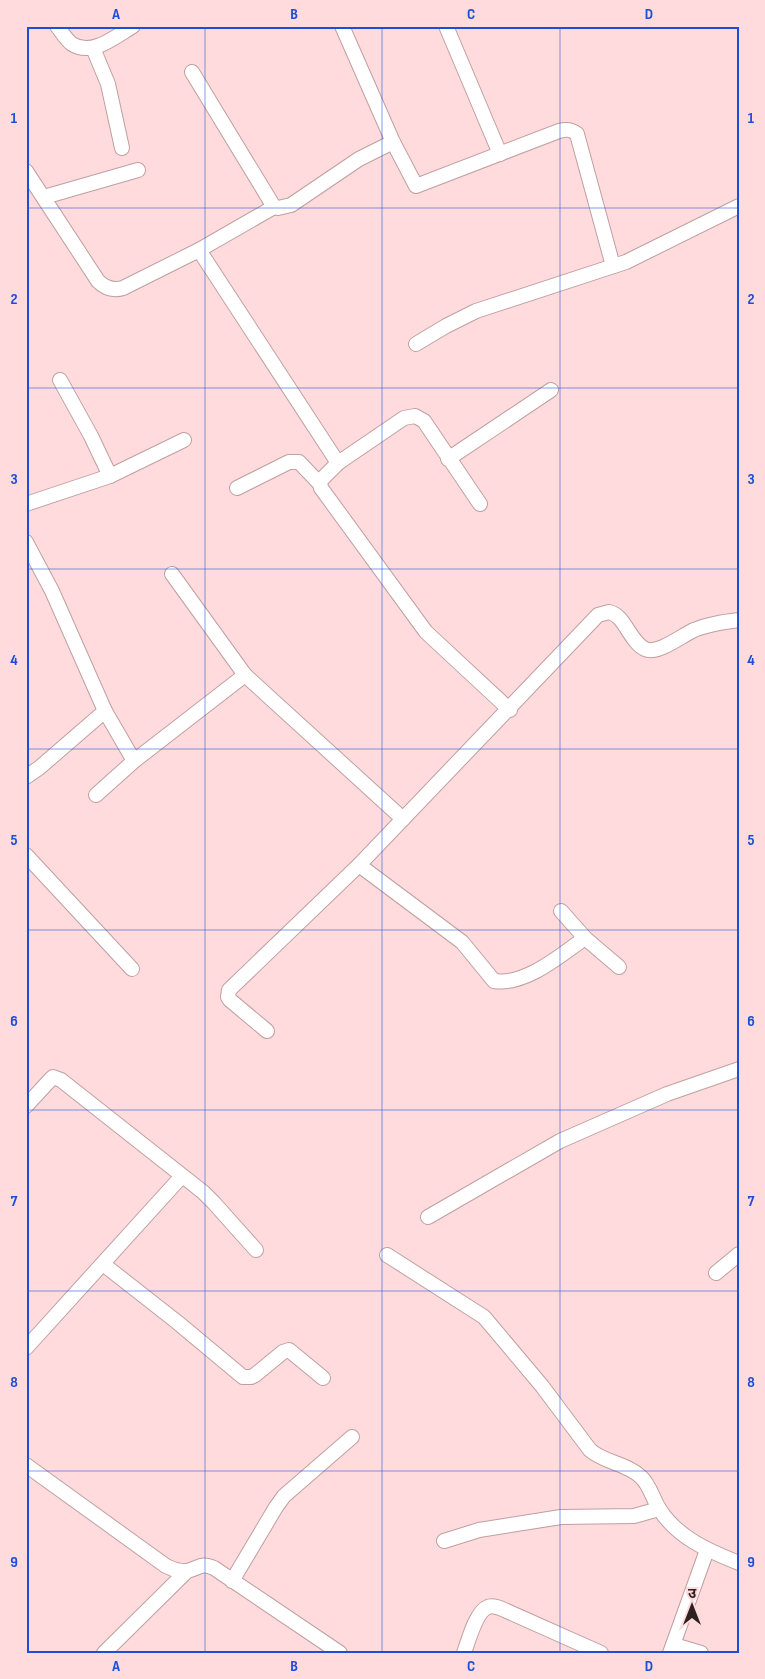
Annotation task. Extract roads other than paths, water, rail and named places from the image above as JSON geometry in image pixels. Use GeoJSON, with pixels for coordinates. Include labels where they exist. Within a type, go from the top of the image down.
{"type":"FeatureCollection","features":[{"type":"Feature","properties":{"kind":"street"},"geometry":{"type":"LineString","coordinates":[[57,26],[74,45],[82,48],[93,48],[133,26]]}},
{"type":"Feature","properties":{"kind":"street"},"geometry":{"type":"LineString","coordinates":[[342,26],[393,142],[416,186],[559,131],[567,129],[574,131],[577,134],[614,266]]}},
{"type":"Feature","properties":{"kind":"street"},"geometry":{"type":"LineString","coordinates":[[446,26],[500,154]]}},
{"type":"Feature","properties":{"kind":"street"},"geometry":{"type":"LineString","coordinates":[[93,48],[108,84],[122,148]]}},
{"type":"Feature","properties":{"kind":"street"},"geometry":{"type":"LineString","coordinates":[[192,72],[274,207]]}},
{"type":"Feature","properties":{"kind":"street"},"geometry":{"type":"LineString","coordinates":[[26,171],[98,281],[102,286],[117,290],[199,250],[274,207],[278,208],[292,204],[359,160],[393,142]]}},
{"type":"Feature","properties":{"kind":"street"},"geometry":{"type":"LineString","coordinates":[[44,198],[138,170]]}},
{"type":"Feature","properties":{"kind":"street"},"geometry":{"type":"LineString","coordinates":[[416,344],[476,311],[626,262],[739,206]]}},
{"type":"Feature","properties":{"kind":"street"},"geometry":{"type":"LineString","coordinates":[[199,250],[338,463]]}},
{"type":"Feature","properties":{"kind":"street"},"geometry":{"type":"LineString","coordinates":[[60,380],[91,436],[110,476]]}},
{"type":"Feature","properties":{"kind":"street"},"geometry":{"type":"LineString","coordinates":[[448,459],[551,390]]}},
{"type":"Feature","properties":{"kind":"street"},"geometry":{"type":"LineString","coordinates":[[320,484],[322,477],[338,463],[410,416],[418,417],[424,421],[480,504]]}},
{"type":"Feature","properties":{"kind":"street"},"geometry":{"type":"LineString","coordinates":[[26,504],[110,476],[184,440]]}},
{"type":"Feature","properties":{"kind":"street"},"geometry":{"type":"LineString","coordinates":[[237,488],[293,461],[299,462],[320,484],[321,488],[426,632],[510,710]]}},
{"type":"Feature","properties":{"kind":"street"},"geometry":{"type":"LineString","coordinates":[[26,542],[52,591],[105,711],[134,761]]}},
{"type":"Feature","properties":{"kind":"street"},"geometry":{"type":"LineString","coordinates":[[172,574],[245,675],[404,819]]}},
{"type":"Feature","properties":{"kind":"street"},"geometry":{"type":"LineString","coordinates":[[267,1030],[230,1000],[228,997],[229,990],[359,865],[510,710],[598,615],[613,613],[618,616],[635,642],[646,650],[651,651],[694,630],[718,622],[739,620]]}},
{"type":"Feature","properties":{"kind":"street"},"geometry":{"type":"LineString","coordinates":[[96,796],[134,761],[245,675]]}},
{"type":"Feature","properties":{"kind":"street"},"geometry":{"type":"LineString","coordinates":[[26,777],[105,711]]}},
{"type":"Feature","properties":{"kind":"street"},"geometry":{"type":"LineString","coordinates":[[26,854],[132,970]]}},
{"type":"Feature","properties":{"kind":"street"},"geometry":{"type":"LineString","coordinates":[[359,865],[462,942],[494,981],[505,981],[534,972],[585,938]]}},
{"type":"Feature","properties":{"kind":"street"},"geometry":{"type":"LineString","coordinates":[[561,911],[585,938],[619,967]]}},
{"type":"Feature","properties":{"kind":"street"},"geometry":{"type":"LineString","coordinates":[[428,1217],[560,1141],[667,1094],[739,1069]]}},
{"type":"Feature","properties":{"kind":"street"},"geometry":{"type":"LineString","coordinates":[[26,1106],[50,1080],[58,1077],[214,1202],[256,1250]]}},
{"type":"Feature","properties":{"kind":"street"},"geometry":{"type":"LineString","coordinates":[[26,1348],[182,1176]]}},
{"type":"Feature","properties":{"kind":"street"},"geometry":{"type":"LineString","coordinates":[[716,1273],[739,1254]]}},
{"type":"Feature","properties":{"kind":"street"},"geometry":{"type":"LineString","coordinates":[[387,1255],[484,1316],[542,1386],[590,1450],[599,1457],[629,1469],[642,1478],[660,1509],[678,1531],[707,1550],[739,1563]]}},
{"type":"Feature","properties":{"kind":"street"},"geometry":{"type":"LineString","coordinates":[[103,1264],[243,1377],[255,1375],[283,1352],[289,1350],[323,1378]]}},
{"type":"Feature","properties":{"kind":"street"},"geometry":{"type":"LineString","coordinates":[[232,1581],[284,1496],[352,1437]]}},
{"type":"Feature","properties":{"kind":"street"},"geometry":{"type":"LineString","coordinates":[[26,1465],[166,1566],[178,1571],[187,1571]]}},
{"type":"Feature","properties":{"kind":"street"},"geometry":{"type":"LineString","coordinates":[[444,1541],[479,1530],[561,1517],[634,1516],[660,1509]]}},
{"type":"Feature","properties":{"kind":"street"},"geometry":{"type":"LineString","coordinates":[[701,1653],[672,1649],[707,1550]]}},
{"type":"Feature","properties":{"kind":"street"},"geometry":{"type":"LineString","coordinates":[[104,1653],[187,1571],[201,1565],[208,1565],[340,1653]]}},
{"type":"Feature","properties":{"kind":"street"},"geometry":{"type":"LineString","coordinates":[[464,1653],[478,1617],[484,1609],[492,1606],[601,1653]]}}]}
